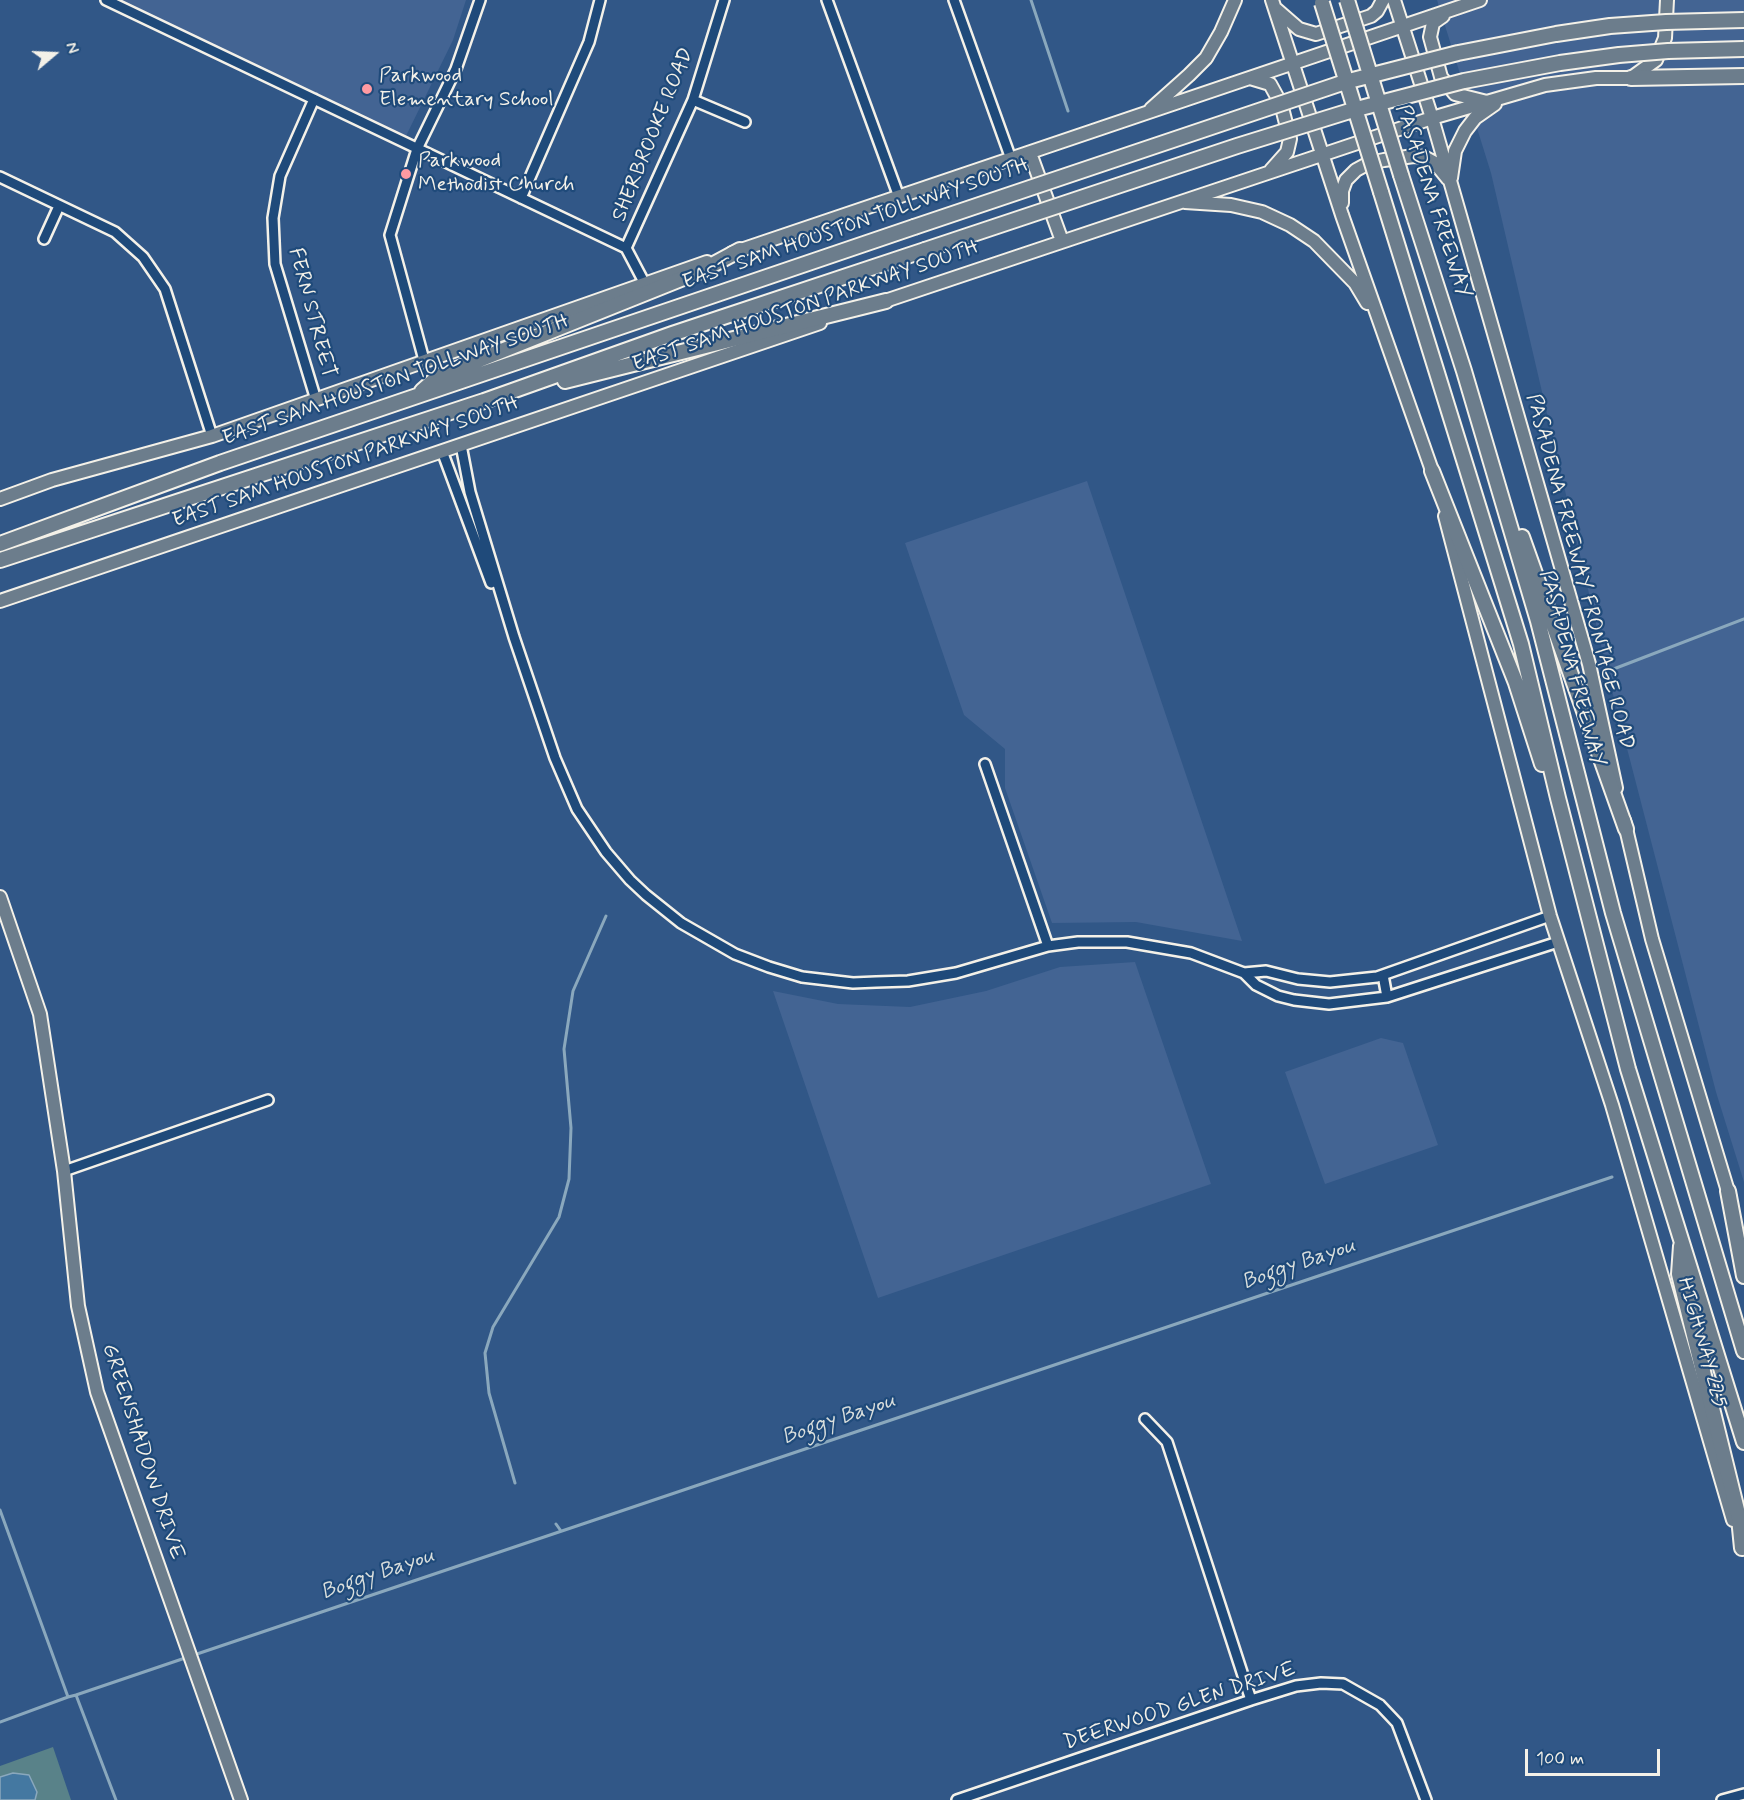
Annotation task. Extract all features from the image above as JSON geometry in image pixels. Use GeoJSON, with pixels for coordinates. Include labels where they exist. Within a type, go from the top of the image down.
{"type":"FeatureCollection","features":[{"type":"Feature","properties":{"kind":"highway","name":"PASADENA FREEWAY"},"geometry":{"type":"LineString","coordinates":[[1347,0],[1464,371],[1538,621],[1613,913],[1744,1351]]}},
{"type":"Feature","properties":{"kind":"highway","name":"PASADENA FREEWAY"},"geometry":{"type":"LineString","coordinates":[[1322,1],[1521,644],[1628,1069],[1744,1442]]}},
{"type":"Feature","properties":{"kind":"highway","name":"EAST SAM HOUSTON TOLLWAY SOUTH"},"geometry":{"type":"LineString","coordinates":[[0,544],[220,463],[1345,82],[1458,53],[1556,34],[1610,26],[1744,20]]}},
{"type":"Feature","properties":{"kind":"highway","name":"EAST SAM HOUSTON TOLLWAY SOUTH"},"geometry":{"type":"LineString","coordinates":[[0,560],[484,401],[672,334],[1353,110],[1464,81],[1560,63],[1668,51],[1744,49]]}},
{"type":"Feature","properties":{"kind":"highway"},"geometry":{"type":"LineString","coordinates":[[1631,78],[1744,76]]}},
{"type":"Feature","properties":{"kind":"highway"},"geometry":{"type":"LineString","coordinates":[[416,396],[439,375],[701,272],[740,250]]}},
{"type":"Feature","properties":{"kind":"highway"},"geometry":{"type":"LineString","coordinates":[[484,401],[886,301]]}},
{"type":"Feature","properties":{"kind":"highway"},"geometry":{"type":"LineString","coordinates":[[1464,371],[1626,829]]}},
{"type":"Feature","properties":{"kind":"highway"},"geometry":{"type":"LineString","coordinates":[[1432,471],[1516,683],[1539,757],[1558,798]]}},
{"type":"Feature","properties":{"kind":"highway"},"geometry":{"type":"LineString","coordinates":[[1728,1191],[1744,1276]]}},
{"type":"Feature","properties":{"kind":"highway"},"geometry":{"type":"LineString","coordinates":[[1682,1238],[1679,1274],[1739,1518],[1743,1553]]}},
{"type":"Feature","properties":{"kind":"main road"},"geometry":{"type":"LineString","coordinates":[[1146,114],[1206,57],[1221,32],[1235,0]]}},
{"type":"Feature","properties":{"kind":"main road"},"geometry":{"type":"LineString","coordinates":[[1273,3],[1288,22],[1299,29],[1316,34],[1371,16],[1383,0]]}},
{"type":"Feature","properties":{"kind":"main road","name":"PASADENA FREEWAY FRONTAGE ROAD"},"geometry":{"type":"LineString","coordinates":[[1394,0],[1432,118],[1589,664],[1652,939],[1728,1191]]}},
{"type":"Feature","properties":{"kind":"main road"},"geometry":{"type":"LineString","coordinates":[[0,499],[52,480],[212,436],[740,250],[1480,0]]}},
{"type":"Feature","properties":{"kind":"main road"},"geometry":{"type":"LineString","coordinates":[[1631,78],[1656,60],[1665,38],[1667,0]]}},
{"type":"Feature","properties":{"kind":"main road"},"geometry":{"type":"LineString","coordinates":[[1273,3],[1342,215],[1432,471],[1558,942]]}},
{"type":"Feature","properties":{"kind":"main road"},"geometry":{"type":"LineString","coordinates":[[1452,10],[1433,23],[1430,37],[1441,77],[1455,94],[1487,102]]}},
{"type":"Feature","properties":{"kind":"main road"},"geometry":{"type":"LineString","coordinates":[[1250,78],[1269,84],[1281,104],[1290,139],[1287,152],[1270,171]]}},
{"type":"Feature","properties":{"kind":"main road","name":"EAST SAM HOUSTON PARKWAY SOUTH"},"geometry":{"type":"LineString","coordinates":[[0,601],[1432,118],[1545,85],[1596,78],[1631,78]]}},
{"type":"Feature","properties":{"kind":"main road"},"geometry":{"type":"LineString","coordinates":[[1450,182],[1455,151],[1465,131],[1475,118],[1505,97]]}},
{"type":"Feature","properties":{"kind":"main road"},"geometry":{"type":"LineString","coordinates":[[1030,153],[1062,241]]}},
{"type":"Feature","properties":{"kind":"main road"},"geometry":{"type":"LineString","coordinates":[[1342,215],[1342,192],[1346,180],[1356,170],[1369,163],[1413,156],[1424,157],[1435,163],[1450,182]]}},
{"type":"Feature","properties":{"kind":"main road"},"geometry":{"type":"LineString","coordinates":[[1178,202],[1231,205],[1262,212],[1290,225],[1314,241],[1355,282],[1383,333]]}},
{"type":"Feature","properties":{"kind":"main road","name":"GREENSHADOW DRIVE"},"geometry":{"type":"LineString","coordinates":[[0,897],[40,1014],[64,1171],[78,1306],[98,1392],[241,1800]]}},
{"type":"Feature","properties":{"kind":"main road","name":"HIGHWAY 225"},"geometry":{"type":"LineString","coordinates":[[1558,942],[1612,1104],[1743,1553]]}},
{"type":"Feature","properties":{"kind":"main road"},"geometry":{"type":"LineString","coordinates":[[1728,1191],[1744,1242]]}},
{"type":"Feature","properties":{"kind":"street"},"geometry":{"type":"LineString","coordinates":[[106,0],[626,248],[645,284]]}},
{"type":"Feature","properties":{"kind":"street"},"geometry":{"type":"LineString","coordinates":[[424,360],[390,236],[417,149],[456,69],[480,0]]}},
{"type":"Feature","properties":{"kind":"street"},"geometry":{"type":"LineString","coordinates":[[521,198],[589,42],[600,0]]}},
{"type":"Feature","properties":{"kind":"street","name":"SHERBROOKE ROAD"},"geometry":{"type":"LineString","coordinates":[[626,248],[693,100],[724,0]]}},
{"type":"Feature","properties":{"kind":"street"},"geometry":{"type":"LineString","coordinates":[[827,0],[899,197]]}},
{"type":"Feature","properties":{"kind":"street"},"geometry":{"type":"LineString","coordinates":[[954,0],[1011,159]]}},
{"type":"Feature","properties":{"kind":"street","name":"FERN STREET"},"geometry":{"type":"LineString","coordinates":[[314,99],[280,176],[273,218],[275,264],[316,400]]}},
{"type":"Feature","properties":{"kind":"street"},"geometry":{"type":"LineString","coordinates":[[693,100],[745,122]]}},
{"type":"Feature","properties":{"kind":"street"},"geometry":{"type":"LineString","coordinates":[[0,177],[115,232],[143,256],[165,289],[212,436]]}},
{"type":"Feature","properties":{"kind":"street"},"geometry":{"type":"LineString","coordinates":[[44,239],[59,206]]}},
{"type":"Feature","properties":{"kind":"street"},"geometry":{"type":"LineString","coordinates":[[461,445],[470,492],[514,638],[562,777],[585,822],[630,880],[663,910],[698,934],[735,954],[769,968],[820,980],[854,983],[908,981],[945,976],[1047,946],[1099,941],[1150,945],[1191,953],[1244,973],[1266,992],[1294,1000],[1329,1004],[1387,997],[1558,942]]}},
{"type":"Feature","properties":{"kind":"street"},"geometry":{"type":"LineString","coordinates":[[442,451],[502,613],[514,638]]}},
{"type":"Feature","properties":{"kind":"street"},"geometry":{"type":"LineString","coordinates":[[985,765],[1047,946]]}},
{"type":"Feature","properties":{"kind":"street"},"geometry":{"type":"LineString","coordinates":[[1244,973],[1266,971],[1298,979],[1330,982],[1361,980],[1383,975],[1550,916]]}},
{"type":"Feature","properties":{"kind":"street"},"geometry":{"type":"LineString","coordinates":[[1383,975],[1387,997]]}},
{"type":"Feature","properties":{"kind":"street"},"geometry":{"type":"LineString","coordinates":[[64,1171],[268,1100]]}},
{"type":"Feature","properties":{"kind":"street"},"geometry":{"type":"LineString","coordinates":[[1145,1419],[1167,1442],[1251,1700]]}},
{"type":"Feature","properties":{"kind":"street","name":"DEERWOOD GLEN DRIVE"},"geometry":{"type":"LineString","coordinates":[[957,1800],[1251,1700],[1296,1686],[1321,1683],[1344,1684],[1380,1706],[1397,1723],[1426,1800]]}},
{"type":"Feature","properties":{"kind":"street"},"geometry":{"type":"LineString","coordinates":[[1722,1800],[1744,1794]]}},
{"type":"Feature","properties":{"kind":"shaded area","name":"Parkwood Elementary School"},"geometry":{"type":"Polygon","coordinates":[[[121,0],[466,0],[453,40],[405,138],[121,0]]]}},
{"type":"Feature","properties":{"kind":"shaded area"},"geometry":{"type":"Polygon","coordinates":[[[1437,0],[1744,0],[1744,1182],[1716,1092],[1608,675],[1491,173],[1437,0]]]}},
{"type":"Feature","properties":{"kind":"shaded area"},"geometry":{"type":"Polygon","coordinates":[[[1087,481],[1242,941],[1136,922],[1052,923],[1005,788],[1005,749],[964,715],[905,543],[1087,481]]]}},
{"type":"Feature","properties":{"kind":"shaded area"},"geometry":{"type":"Polygon","coordinates":[[[1135,962],[1211,1184],[878,1298],[773,991],[838,1004],[910,1007],[986,991],[1060,967],[1135,962]]]}},
{"type":"Feature","properties":{"kind":"shaded area"},"geometry":{"type":"Polygon","coordinates":[[[1381,1038],[1403,1043],[1438,1145],[1325,1184],[1285,1072],[1381,1038]]]}},
{"type":"Feature","properties":{"kind":"shaded area"},"geometry":{"type":"Polygon","coordinates":[[[13,1773],[29,1775],[37,1792],[35,1800],[0,1800],[0,1777],[13,1773]]]}},
{"type":"Feature","properties":{"kind":"green space"},"geometry":{"type":"Polygon","coordinates":[[[53,1747],[71,1800],[0,1800],[0,1766],[53,1747]]]}},
{"type":"Feature","properties":{"kind":"waterway"},"geometry":{"type":"LineString","coordinates":[[1031,0],[1068,111]]}},
{"type":"Feature","properties":{"kind":"waterway","name":"Boggy Bayou"},"geometry":{"type":"LineString","coordinates":[[1611,670],[1744,619]]}},
{"type":"Feature","properties":{"kind":"waterway"},"geometry":{"type":"LineString","coordinates":[[515,1483],[489,1393],[485,1353],[493,1327],[559,1217],[569,1179],[571,1128],[564,1049],[573,991],[606,916]]}},
{"type":"Feature","properties":{"kind":"waterway","name":"Boggy Bayou"},"geometry":{"type":"LineString","coordinates":[[194,1655],[1612,1177]]}},
{"type":"Feature","properties":{"kind":"waterway"},"geometry":{"type":"LineString","coordinates":[[0,1510],[68,1697],[76,1695],[116,1800]]}},
{"type":"Feature","properties":{"kind":"waterway"},"geometry":{"type":"LineString","coordinates":[[556,1524],[561,1531]]}},
{"type":"Feature","properties":{"kind":"waterway","name":"Boggy Bayou"},"geometry":{"type":"LineString","coordinates":[[76,1695],[188,1657]]}},
{"type":"Feature","properties":{"kind":"waterway"},"geometry":{"type":"LineString","coordinates":[[0,1722],[68,1697]]}},
{"type":"Feature","properties":{"kind":"place","name":"Parkwood Elementary School"},"geometry":{"type":"Point","coordinates":[367,89]}},
{"type":"Feature","properties":{"kind":"place","name":"Parkwood Methodist Church"},"geometry":{"type":"Point","coordinates":[406,174]}}]}
